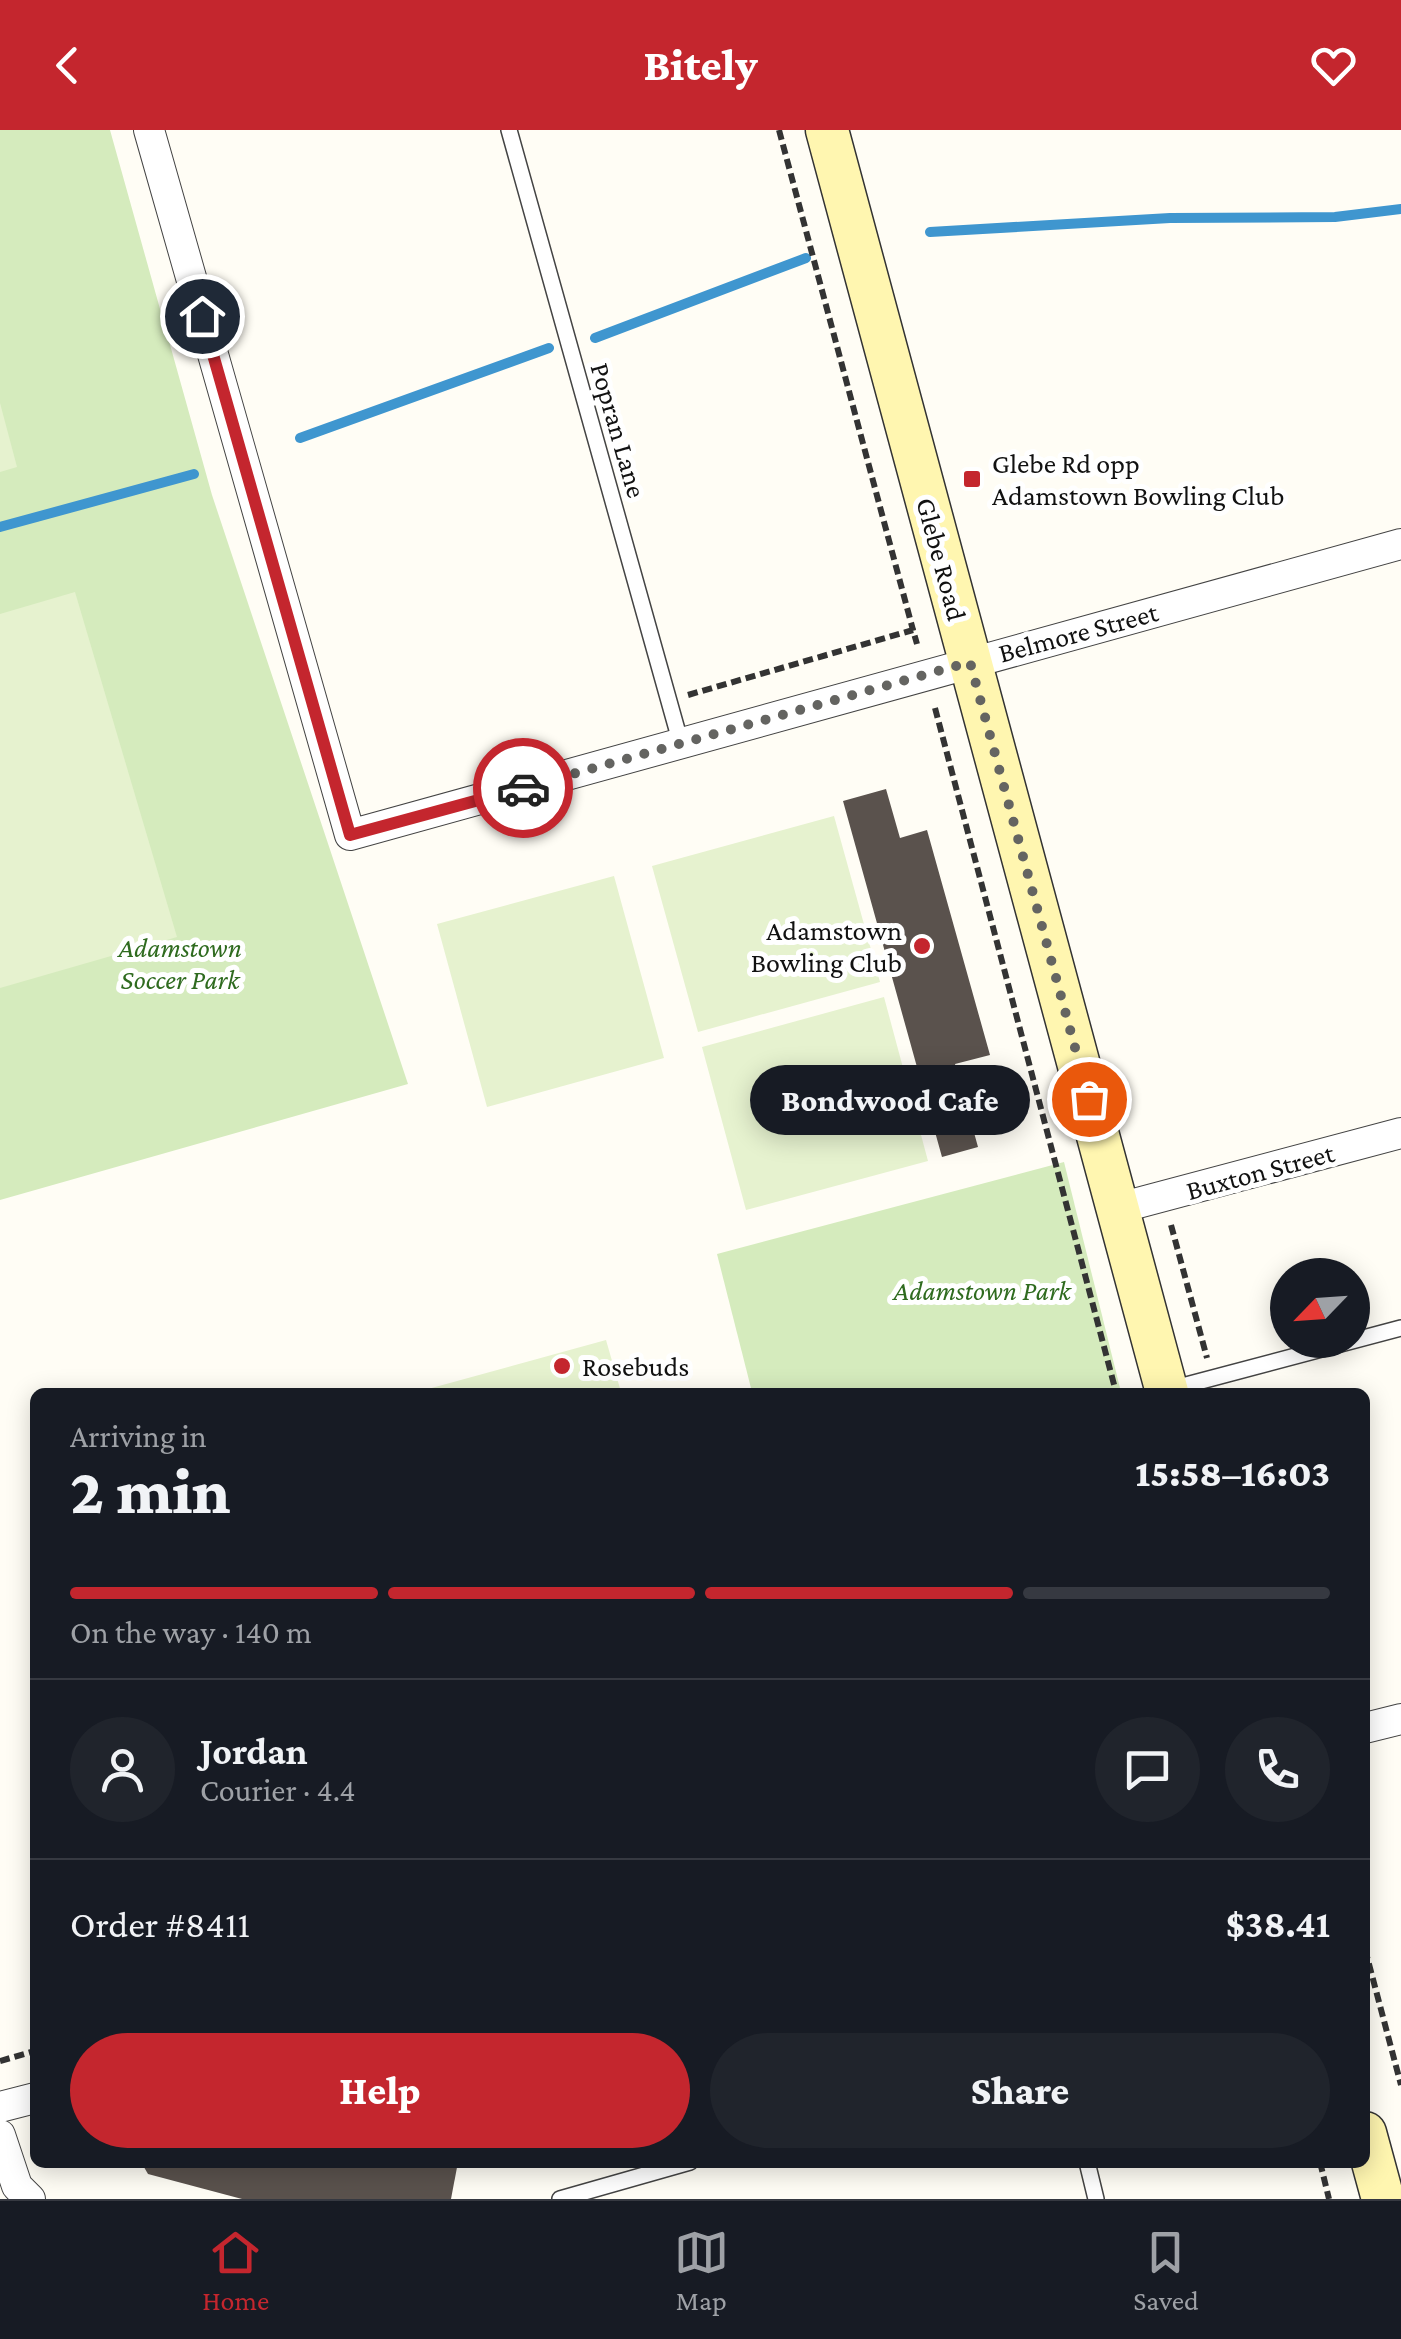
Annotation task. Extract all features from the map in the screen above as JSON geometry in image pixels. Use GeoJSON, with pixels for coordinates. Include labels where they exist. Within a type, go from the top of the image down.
{"type":"FeatureCollection","features":[{"type":"Feature","properties":{"kind":"main road","name":"Glebe Road"},"geometry":{"type":"LineString","coordinates":[[828,130],[1166,1388]]}},
{"type":"Feature","properties":{"kind":"main road"},"geometry":{"type":"LineString","coordinates":[[1370,2151],[1383,2199]]}},
{"type":"Feature","properties":{"kind":"street","name":"Belmore Street"},"geometry":{"type":"LineString","coordinates":[[148,130],[350,835],[1401,544]]}},
{"type":"Feature","properties":{"kind":"street","name":"Buxton Street"},"geometry":{"type":"LineString","coordinates":[[1119,1208],[1401,1133]]}},
{"type":"Feature","properties":{"kind":"street"},"geometry":{"type":"LineString","coordinates":[[1370,1727],[1401,1718]]}},
{"type":"Feature","properties":{"kind":"street"},"geometry":{"type":"LineString","coordinates":[[0,2108],[30,2099]]}},
{"type":"Feature","properties":{"kind":"street"},"geometry":{"type":"LineString","coordinates":[[0,2136],[16,2186],[30,2199]]}},
{"type":"Feature","properties":{"kind":"lane","name":"Popran Lane"},"geometry":{"type":"LineString","coordinates":[[509,130],[681,744]]}},
{"type":"Feature","properties":{"kind":"lane"},"geometry":{"type":"LineString","coordinates":[[1177,1388],[1401,1328]]}},
{"type":"Feature","properties":{"kind":"lane"},"geometry":{"type":"LineString","coordinates":[[560,2199],[669,2168]]}},
{"type":"Feature","properties":{"kind":"lane"},"geometry":{"type":"LineString","coordinates":[[1088,2168],[1096,2199]]}},
{"type":"Feature","properties":{"kind":"path"},"geometry":{"type":"LineString","coordinates":[[779,130],[917,644]]}},
{"type":"Feature","properties":{"kind":"path"},"geometry":{"type":"LineString","coordinates":[[669,700],[914,630]]}},
{"type":"Feature","properties":{"kind":"path"},"geometry":{"type":"LineString","coordinates":[[935,708],[1115,1388]]}},
{"type":"Feature","properties":{"kind":"path"},"geometry":{"type":"LineString","coordinates":[[1170,1218],[1212,1378]]}},
{"type":"Feature","properties":{"kind":"path"},"geometry":{"type":"LineString","coordinates":[[1370,1968],[1401,2085]]}},
{"type":"Feature","properties":{"kind":"path"},"geometry":{"type":"LineString","coordinates":[[0,2061],[30,2052]]}},
{"type":"Feature","properties":{"kind":"path"},"geometry":{"type":"LineString","coordinates":[[1321,2168],[1329,2199]]}},
{"type":"Feature","properties":{"kind":"green space","name":"Adamstown Soccer Park"},"geometry":{"type":"Polygon","coordinates":[[[0,130],[110,130],[212,495],[408,1084],[0,1200],[0,130]]]}},
{"type":"Feature","properties":{"kind":"green space"},"geometry":{"type":"Polygon","coordinates":[[[0,403],[17,467],[0,472],[0,403]]]}},
{"type":"Feature","properties":{"kind":"green space"},"geometry":{"type":"Polygon","coordinates":[[[75,592],[177,937],[0,988],[0,614],[75,592]]]}},
{"type":"Feature","properties":{"kind":"green space"},"geometry":{"type":"Polygon","coordinates":[[[834,816],[880,982],[698,1032],[652,866],[834,816]]]}},
{"type":"Feature","properties":{"kind":"green space"},"geometry":{"type":"Polygon","coordinates":[[[614,876],[664,1058],[487,1107],[437,924],[614,876]]]}},
{"type":"Feature","properties":{"kind":"green space"},"geometry":{"type":"Polygon","coordinates":[[[884,997],[928,1161],[746,1210],[702,1047],[884,997]]]}},
{"type":"Feature","properties":{"kind":"green space","name":"Adamstown Park"},"geometry":{"type":"Polygon","coordinates":[[[1064,1162],[1120,1388],[751,1388],[717,1254],[1064,1162]]]}},
{"type":"Feature","properties":{"kind":"green space","name":"Rosebuds"},"geometry":{"type":"Polygon","coordinates":[[[606,1340],[620,1388],[432,1388],[606,1340]]]}},
{"type":"Feature","properties":{"kind":"building","name":"Adamstown Bowling Club"},"geometry":{"type":"Polygon","coordinates":[[[886,789],[900,838],[927,830],[990,1055],[955,1064],[978,1147],[942,1157],[843,801],[886,789]]]}},
{"type":"Feature","properties":{"kind":"building"},"geometry":{"type":"Polygon","coordinates":[[[144,2168],[457,2168],[451,2199],[242,2199],[148,2174],[144,2168]]]}},
{"type":"Feature","properties":{"kind":"waterway"},"geometry":{"type":"LineString","coordinates":[[930,232],[1170,218],[1335,217],[1401,209]]}},
{"type":"Feature","properties":{"kind":"waterway"},"geometry":{"type":"LineString","coordinates":[[595,338],[806,258]]}},
{"type":"Feature","properties":{"kind":"waterway"},"geometry":{"type":"LineString","coordinates":[[300,438],[549,348]]}},
{"type":"Feature","properties":{"kind":"waterway"},"geometry":{"type":"LineString","coordinates":[[0,527],[194,474]]}},
{"type":"Feature","properties":{"kind":"way so far"},"geometry":{"type":"LineString","coordinates":[[523,788],[970,662],[1089,1099]]}},
{"type":"Feature","properties":{"kind":"place","name":"Glebe Rd opp Adamstown Bowling Club"},"geometry":{"type":"Point","coordinates":[972,479]}},
{"type":"Feature","properties":{"kind":"place","name":"Adamstown Bowling Club"},"geometry":{"type":"Point","coordinates":[922,946]}},
{"type":"Feature","properties":{"kind":"place","name":"Bondwood Cafe"},"geometry":{"type":"Point","coordinates":[1089,1099]}},
{"type":"Feature","properties":{"kind":"place","name":"Rosebuds"},"geometry":{"type":"Point","coordinates":[562,1366]}},
{"type":"Feature","properties":{"kind":"route"},"geometry":{"type":"LineString","coordinates":[[202,316],[350,835],[523,788]]}}]}
